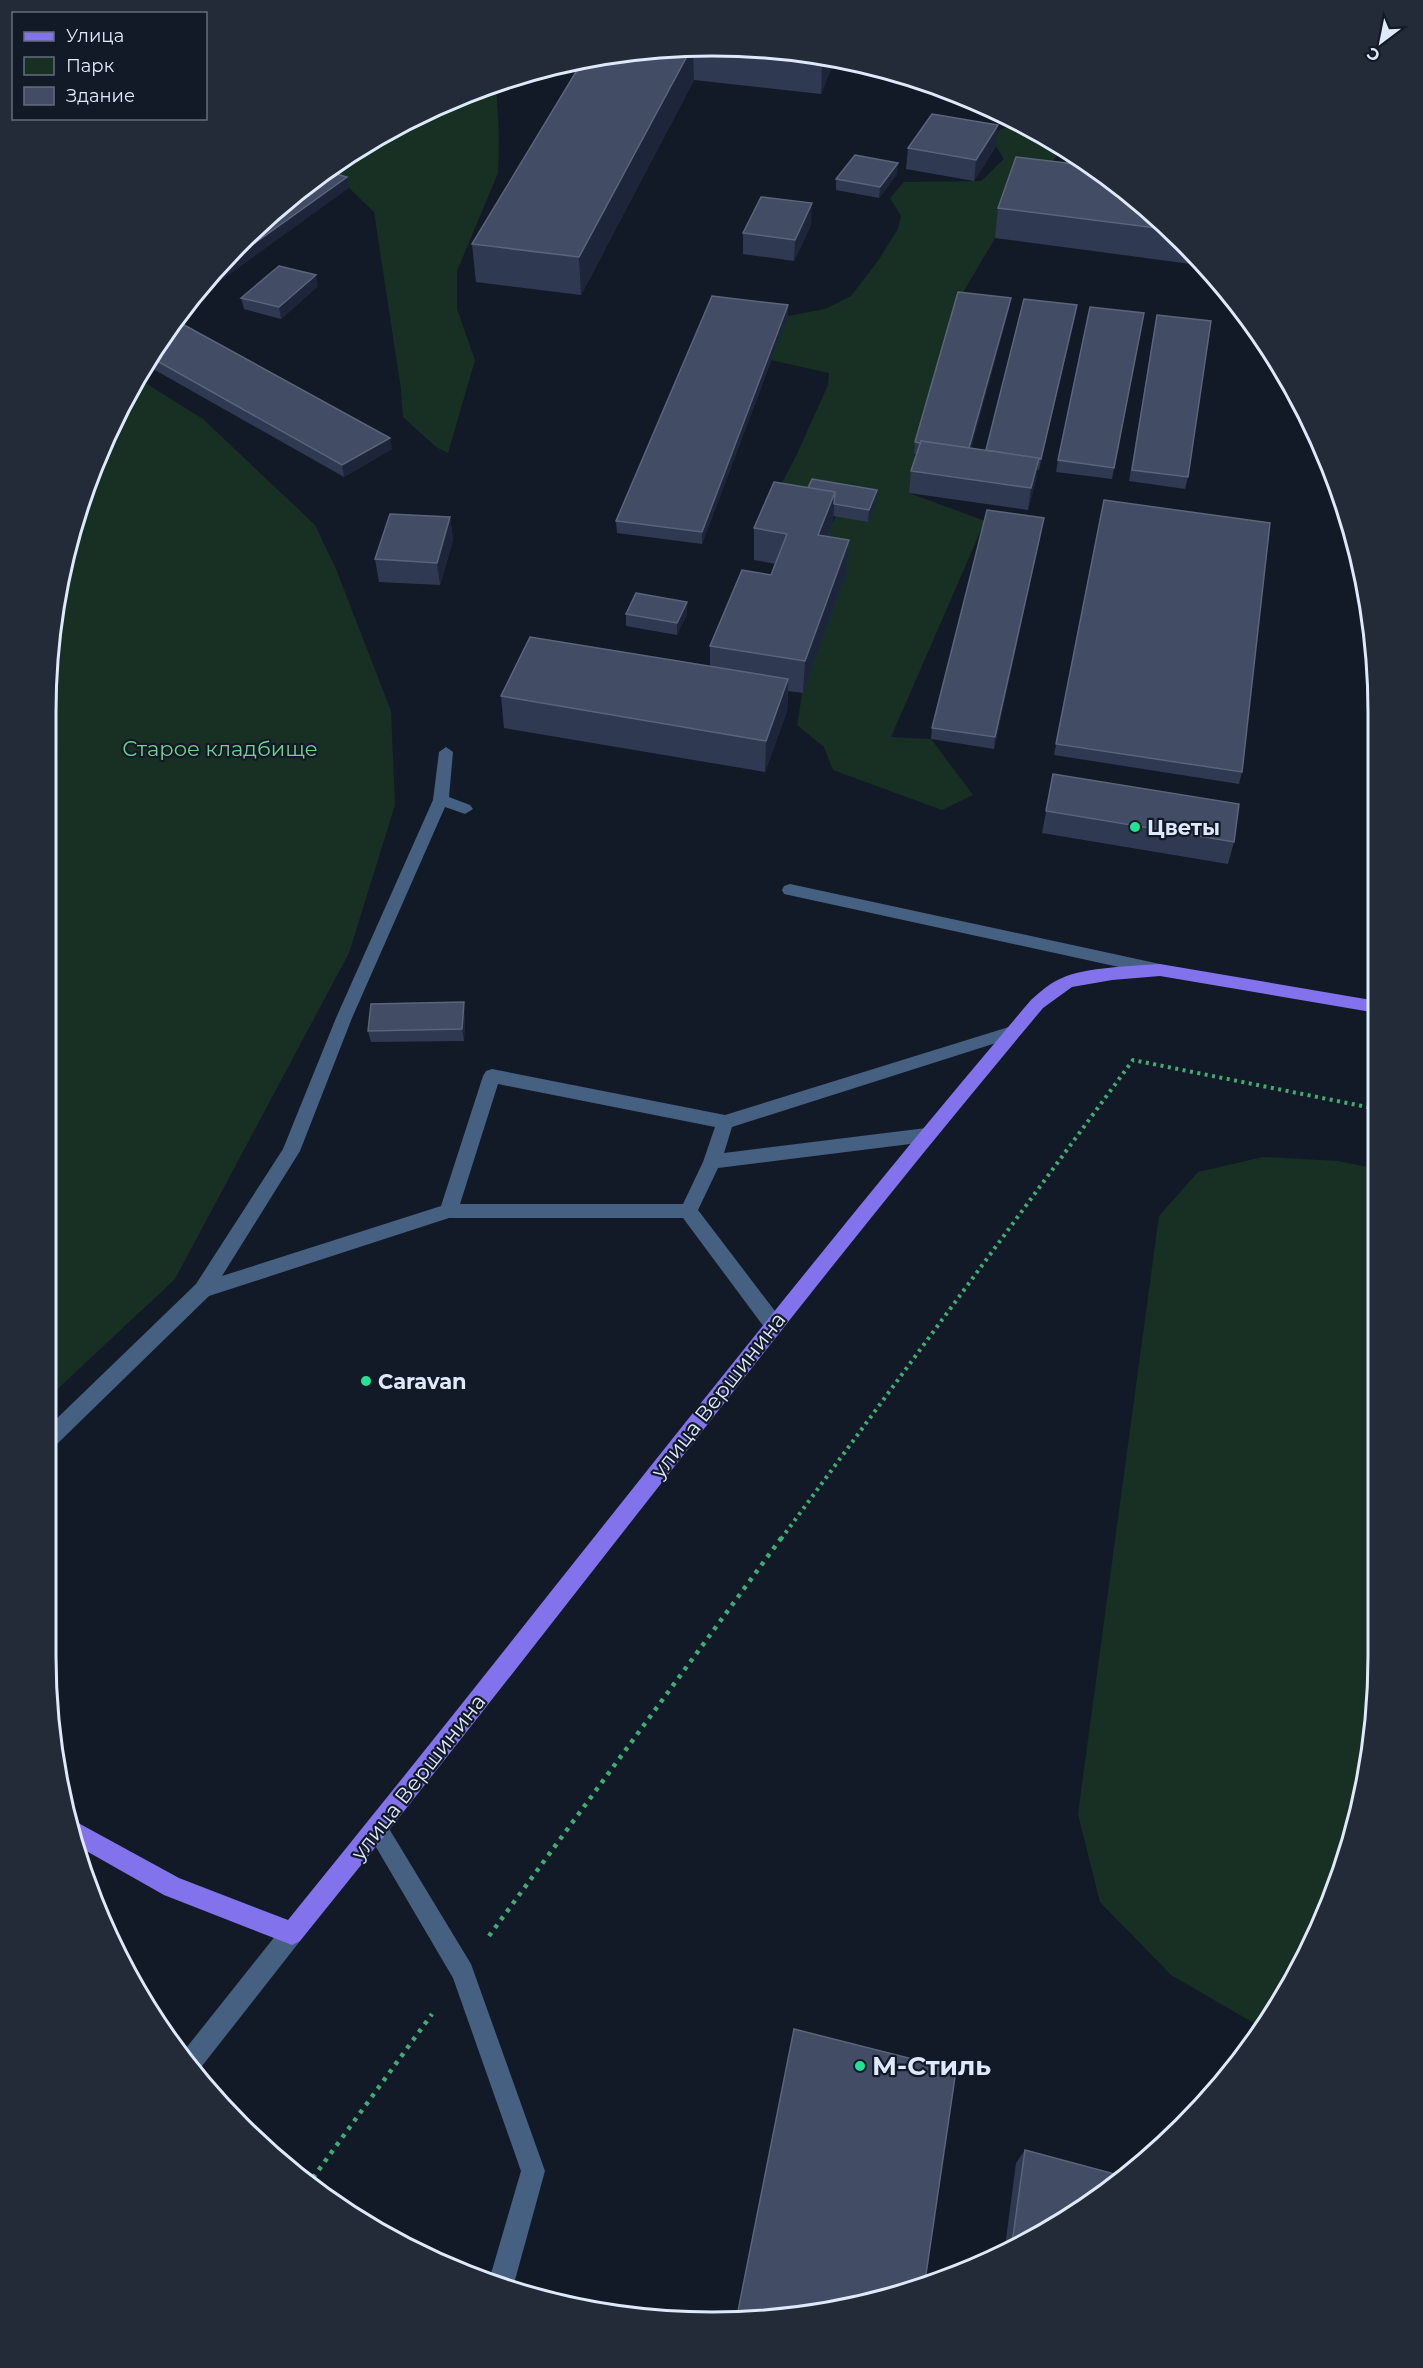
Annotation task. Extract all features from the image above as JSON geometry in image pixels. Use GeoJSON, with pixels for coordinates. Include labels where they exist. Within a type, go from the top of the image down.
{"type":"FeatureCollection","features":[{"type":"Feature","properties":{"kind":"main road","name":"улица Вершинина"},"geometry":{"type":"LineString","coordinates":[[292,1933],[377,1830],[926,1135],[1037,1004],[1068,982],[1112,974],[1160,970],[1368,1005]]}},
{"type":"Feature","properties":{"kind":"main road"},"geometry":{"type":"LineString","coordinates":[[81,1836],[172,1887],[292,1933]]}},
{"type":"Feature","properties":{"kind":"street"},"geometry":{"type":"LineString","coordinates":[[55,1433],[203,1290],[291,1151],[344,1018],[441,800],[446,752]]}},
{"type":"Feature","properties":{"kind":"street"},"geometry":{"type":"LineString","coordinates":[[441,800],[465,809]]}},
{"type":"Feature","properties":{"kind":"street"},"geometry":{"type":"LineString","coordinates":[[790,890],[1160,970]]}},
{"type":"Feature","properties":{"kind":"street"},"geometry":{"type":"LineString","coordinates":[[449,1211],[492,1076],[725,1122],[1012,1032]]}},
{"type":"Feature","properties":{"kind":"street"},"geometry":{"type":"LineString","coordinates":[[688,1212],[712,1162],[725,1122]]}},
{"type":"Feature","properties":{"kind":"street"},"geometry":{"type":"LineString","coordinates":[[712,1162],[926,1135]]}},
{"type":"Feature","properties":{"kind":"street"},"geometry":{"type":"LineString","coordinates":[[203,1290],[449,1211],[688,1212]]}},
{"type":"Feature","properties":{"kind":"street"},"geometry":{"type":"LineString","coordinates":[[688,1212],[774,1325]]}},
{"type":"Feature","properties":{"kind":"street"},"geometry":{"type":"LineString","coordinates":[[377,1830],[463,1972],[533,2171],[503,2278]]}},
{"type":"Feature","properties":{"kind":"street","name":"улица Вершинина"},"geometry":{"type":"LineString","coordinates":[[193,2058],[292,1933]]}},
{"type":"Feature","properties":{"kind":"path"},"geometry":{"type":"LineString","coordinates":[[313,2178],[1132,1060],[1368,1107]]}},
{"type":"Feature","properties":{"kind":"green space"},"geometry":{"type":"Polygon","coordinates":[[[496,92],[498,173],[457,271],[457,309],[475,360],[448,453],[436,447],[403,417],[401,389],[374,212],[349,188],[326,181],[384,143],[421,123],[496,92]]]}},
{"type":"Feature","properties":{"kind":"green space"},"geometry":{"type":"Polygon","coordinates":[[[1009,127],[1058,154],[1049,168],[1013,187],[995,238],[957,303],[914,454],[919,463],[909,493],[985,521],[891,737],[931,739],[973,795],[942,810],[833,770],[824,747],[797,725],[813,592],[825,541],[836,516],[774,498],[828,385],[829,373],[771,360],[788,316],[825,309],[851,296],[878,261],[898,229],[901,216],[890,198],[904,182],[981,181],[1004,159],[996,146],[996,131],[1009,127]]]}},
{"type":"Feature","properties":{"kind":"green space","name":"Старое кладбище"},"geometry":{"type":"Polygon","coordinates":[[[144,382],[203,419],[315,525],[336,569],[391,711],[395,805],[349,953],[175,1279],[55,1391],[55,712],[57,669],[68,584],[90,501],[105,460],[144,382]]]}},
{"type":"Feature","properties":{"kind":"green space"},"geometry":{"type":"Polygon","coordinates":[[[1263,1157],[1338,1161],[1368,1167],[1368,1657],[1362,1742],[1345,1826],[1318,1908],[1280,1985],[1255,2024],[1171,1975],[1100,1902],[1078,1814],[1159,1216],[1198,1172],[1263,1157]]]}},
{"type":"Feature","properties":{"kind":"building"},"geometry":{"type":"Polygon","coordinates":[[[687,57],[579,257],[472,244],[577,70],[626,61],[687,57]]]}},
{"type":"Feature","properties":{"kind":"building"},"geometry":{"type":"Polygon","coordinates":[[[932,114],[998,125],[976,160],[908,148],[932,114]]]}},
{"type":"Feature","properties":{"kind":"building"},"geometry":{"type":"Polygon","coordinates":[[[855,155],[898,163],[880,187],[836,179],[855,155]]]}},
{"type":"Feature","properties":{"kind":"building"},"geometry":{"type":"Polygon","coordinates":[[[1016,157],[1072,164],[1111,191],[1154,228],[998,208],[1016,157]]]}},
{"type":"Feature","properties":{"kind":"building"},"geometry":{"type":"Polygon","coordinates":[[[336,174],[347,177],[248,248],[312,191],[336,174]]]}},
{"type":"Feature","properties":{"kind":"building"},"geometry":{"type":"Polygon","coordinates":[[[761,197],[812,203],[795,240],[743,233],[761,197]]]}},
{"type":"Feature","properties":{"kind":"building"},"geometry":{"type":"Polygon","coordinates":[[[279,266],[316,275],[279,307],[241,298],[279,266]]]}},
{"type":"Feature","properties":{"kind":"building"},"geometry":{"type":"Polygon","coordinates":[[[958,292],[1011,298],[969,448],[915,442],[958,292]]]}},
{"type":"Feature","properties":{"kind":"building"},"geometry":{"type":"Polygon","coordinates":[[[712,296],[788,305],[702,532],[616,521],[712,296]]]}},
{"type":"Feature","properties":{"kind":"building"},"geometry":{"type":"Polygon","coordinates":[[[1024,299],[1077,305],[1041,459],[986,450],[1024,299]]]}},
{"type":"Feature","properties":{"kind":"building"},"geometry":{"type":"Polygon","coordinates":[[[1090,307],[1144,313],[1114,468],[1058,460],[1090,307]]]}},
{"type":"Feature","properties":{"kind":"building"},"geometry":{"type":"Polygon","coordinates":[[[1157,315],[1211,321],[1188,477],[1132,470],[1157,315]]]}},
{"type":"Feature","properties":{"kind":"building"},"geometry":{"type":"Polygon","coordinates":[[[182,324],[390,438],[342,465],[157,361],[182,324]]]}},
{"type":"Feature","properties":{"kind":"building"},"geometry":{"type":"Polygon","coordinates":[[[921,441],[1039,458],[1031,488],[911,471],[921,441]]]}},
{"type":"Feature","properties":{"kind":"building"},"geometry":{"type":"Polygon","coordinates":[[[812,479],[877,490],[869,510],[834,504],[835,492],[808,488],[812,479]]]}},
{"type":"Feature","properties":{"kind":"building"},"geometry":{"type":"Polygon","coordinates":[[[774,482],[835,492],[818,535],[849,540],[805,661],[710,646],[742,570],[771,575],[787,534],[754,528],[774,482]]]}},
{"type":"Feature","properties":{"kind":"building"},"geometry":{"type":"Polygon","coordinates":[[[1104,500],[1270,523],[1242,772],[1056,744],[1104,500]]]}},
{"type":"Feature","properties":{"kind":"building"},"geometry":{"type":"Polygon","coordinates":[[[987,510],[1044,518],[995,737],[932,728],[987,510]]]}},
{"type":"Feature","properties":{"kind":"building"},"geometry":{"type":"Polygon","coordinates":[[[390,514],[450,517],[437,563],[375,559],[390,514]]]}},
{"type":"Feature","properties":{"kind":"building"},"geometry":{"type":"Polygon","coordinates":[[[636,593],[687,602],[677,623],[626,614],[636,593]]]}},
{"type":"Feature","properties":{"kind":"building"},"geometry":{"type":"Polygon","coordinates":[[[530,637],[788,679],[766,741],[501,696],[530,637]]]}},
{"type":"Feature","properties":{"kind":"building"},"geometry":{"type":"Polygon","coordinates":[[[1053,774],[1239,804],[1234,842],[1046,811],[1053,774]]]}},
{"type":"Feature","properties":{"kind":"building"},"geometry":{"type":"Polygon","coordinates":[[[464,1002],[462,1029],[368,1031],[371,1004],[464,1002]]]}},
{"type":"Feature","properties":{"kind":"building"},"geometry":{"type":"Polygon","coordinates":[[[794,2029],[956,2070],[926,2277],[839,2300],[797,2307],[738,2311],[794,2029]]]}},
{"type":"Feature","properties":{"kind":"building"},"geometry":{"type":"Polygon","coordinates":[[[1025,2150],[1115,2174],[1076,2202],[1013,2239],[1025,2150]]]}},
{"type":"Feature","properties":{"kind":"place","name":"Цветы"},"geometry":{"type":"Point","coordinates":[1135,827]}},
{"type":"Feature","properties":{"kind":"place","name":"Caravan"},"geometry":{"type":"Point","coordinates":[366,1381]}},
{"type":"Feature","properties":{"kind":"place","name":"М-Стиль"},"geometry":{"type":"Point","coordinates":[860,2066]}}]}
